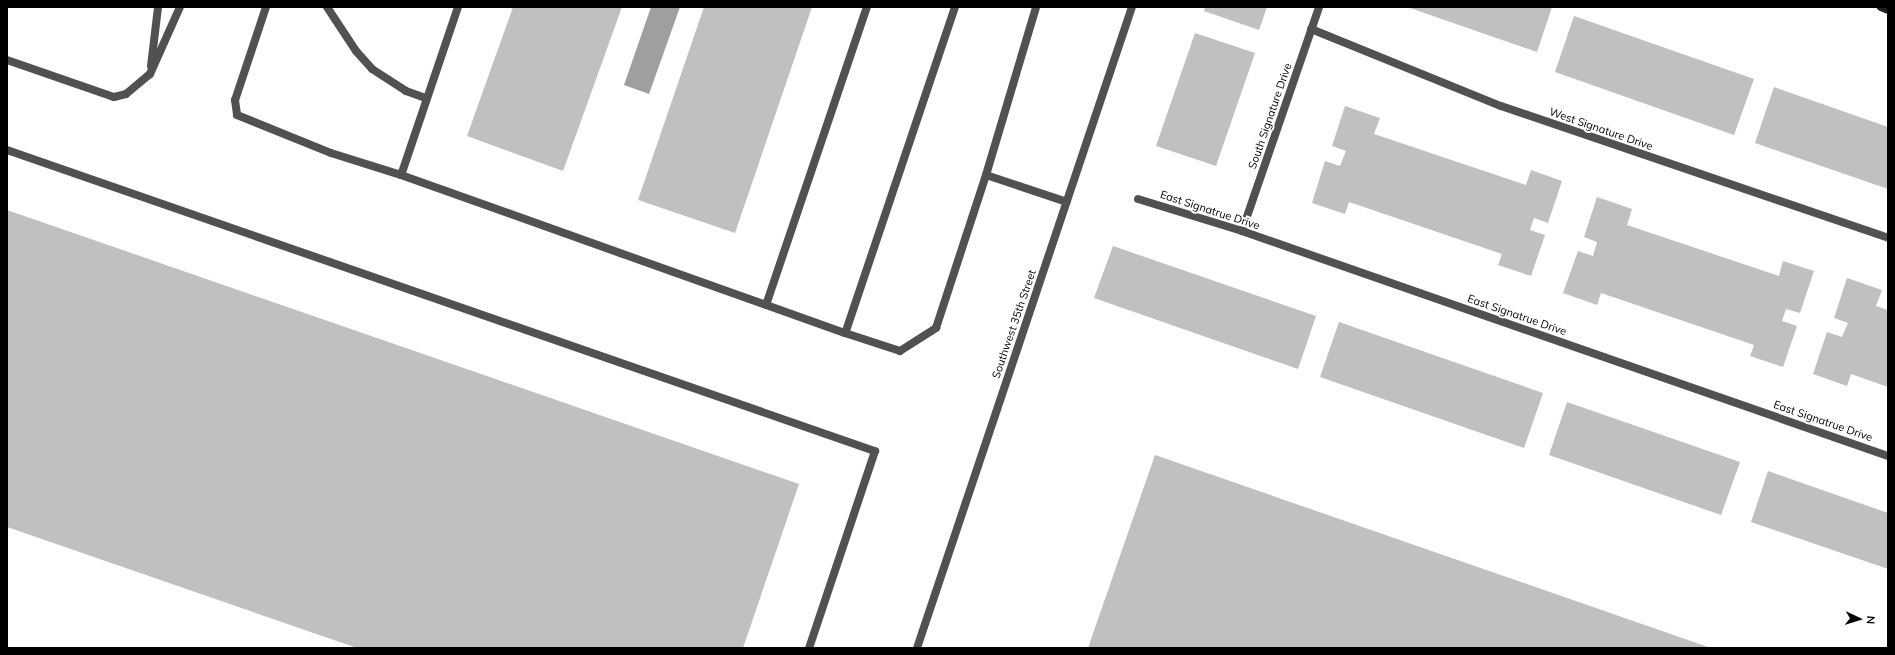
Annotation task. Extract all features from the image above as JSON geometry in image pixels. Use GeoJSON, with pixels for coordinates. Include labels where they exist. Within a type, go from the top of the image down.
{"type":"FeatureCollection","features":[{"type":"Feature","properties":{"kind":"main road"},"geometry":{"type":"LineString","coordinates":[[1880,7],[1888,10]]}},
{"type":"Feature","properties":{"kind":"street"},"geometry":{"type":"LineString","coordinates":[[150,74],[158,7]]}},
{"type":"Feature","properties":{"kind":"street"},"geometry":{"type":"LineString","coordinates":[[7,60],[114,97],[126,94],[150,74],[180,7]]}},
{"type":"Feature","properties":{"kind":"street"},"geometry":{"type":"LineString","coordinates":[[266,7],[235,100],[237,115],[331,153],[401,175],[845,333],[900,351],[936,328],[986,175],[1036,7]]}},
{"type":"Feature","properties":{"kind":"street"},"geometry":{"type":"LineString","coordinates":[[327,7],[356,51],[372,69],[406,91],[425,98]]}},
{"type":"Feature","properties":{"kind":"street"},"geometry":{"type":"LineString","coordinates":[[401,175],[425,98],[458,7]]}},
{"type":"Feature","properties":{"kind":"street"},"geometry":{"type":"LineString","coordinates":[[766,305],[867,7]]}},
{"type":"Feature","properties":{"kind":"street"},"geometry":{"type":"LineString","coordinates":[[845,333],[955,7]]}},
{"type":"Feature","properties":{"kind":"street","name":"Southwest 35th Street"},"geometry":{"type":"LineString","coordinates":[[917,648],[1132,7]]}},
{"type":"Feature","properties":{"kind":"street","name":"South Signature Drive"},"geometry":{"type":"LineString","coordinates":[[1242,232],[1319,7]]}},
{"type":"Feature","properties":{"kind":"street","name":"West Signature Drive"},"geometry":{"type":"LineString","coordinates":[[1311,30],[1501,106],[1888,238]]}},
{"type":"Feature","properties":{"kind":"street"},"geometry":{"type":"LineString","coordinates":[[7,150],[875,451],[809,648]]}},
{"type":"Feature","properties":{"kind":"street"},"geometry":{"type":"LineString","coordinates":[[986,175],[1067,202]]}},
{"type":"Feature","properties":{"kind":"street","name":"East Signatrue Drive"},"geometry":{"type":"LineString","coordinates":[[1138,199],[1242,232],[1888,456]]}},
{"type":"Feature","properties":{"kind":"shaded area"},"geometry":{"type":"Polygon","coordinates":[[[651,7],[680,7],[649,94],[624,85],[651,7]]]}},
{"type":"Feature","properties":{"kind":"building"},"geometry":{"type":"Polygon","coordinates":[[[513,7],[622,7],[563,171],[467,136],[513,7]]]}},
{"type":"Feature","properties":{"kind":"building"},"geometry":{"type":"Polygon","coordinates":[[[704,7],[812,7],[735,233],[638,200],[704,7]]]}},
{"type":"Feature","properties":{"kind":"building"},"geometry":{"type":"Polygon","coordinates":[[[1205,7],[1267,7],[1259,30],[1204,11],[1205,7]]]}},
{"type":"Feature","properties":{"kind":"building"},"geometry":{"type":"Polygon","coordinates":[[[1407,7],[1552,7],[1537,52],[1407,7]]]}},
{"type":"Feature","properties":{"kind":"building"},"geometry":{"type":"Polygon","coordinates":[[[1574,16],[1754,79],[1734,135],[1555,72],[1574,16]]]}},
{"type":"Feature","properties":{"kind":"building"},"geometry":{"type":"Polygon","coordinates":[[[1195,33],[1255,53],[1216,166],[1156,146],[1195,33]]]}},
{"type":"Feature","properties":{"kind":"building"},"geometry":{"type":"Polygon","coordinates":[[[1774,87],[1888,127],[1888,189],[1755,143],[1774,87]]]}},
{"type":"Feature","properties":{"kind":"building"},"geometry":{"type":"Polygon","coordinates":[[[1345,106],[1380,118],[1374,134],[1526,185],[1531,170],[1562,181],[1548,223],[1534,218],[1530,230],[1545,235],[1531,276],[1498,265],[1502,254],[1349,202],[1345,214],[1312,203],[1325,161],[1340,166],[1346,151],[1332,146],[1345,106]]]}},
{"type":"Feature","properties":{"kind":"building"},"geometry":{"type":"Polygon","coordinates":[[[1597,197],[1632,209],[1627,225],[1779,276],[1783,261],[1814,271],[1800,313],[1786,309],[1782,321],[1797,326],[1783,367],[1750,356],[1754,345],[1601,293],[1597,305],[1563,293],[1578,251],[1593,256],[1597,242],[1584,237],[1597,197]]]}},
{"type":"Feature","properties":{"kind":"building"},"geometry":{"type":"Polygon","coordinates":[[[7,210],[799,484],[743,648],[357,648],[7,527],[7,210]]]}},
{"type":"Feature","properties":{"kind":"building"},"geometry":{"type":"Polygon","coordinates":[[[1113,246],[1316,316],[1298,369],[1094,298],[1113,246]]]}},
{"type":"Feature","properties":{"kind":"building"},"geometry":{"type":"Polygon","coordinates":[[[1847,278],[1882,290],[1876,306],[1888,310],[1888,387],[1851,374],[1847,386],[1813,374],[1827,332],[1842,337],[1848,323],[1834,318],[1847,278]]]}},
{"type":"Feature","properties":{"kind":"building"},"geometry":{"type":"Polygon","coordinates":[[[1339,322],[1543,393],[1524,448],[1320,377],[1339,322]]]}},
{"type":"Feature","properties":{"kind":"building"},"geometry":{"type":"Polygon","coordinates":[[[1567,402],[1740,462],[1721,515],[1549,455],[1567,402]]]}},
{"type":"Feature","properties":{"kind":"building"},"geometry":{"type":"Polygon","coordinates":[[[1155,455],[1711,648],[1088,648],[1155,455]]]}},
{"type":"Feature","properties":{"kind":"building"},"geometry":{"type":"Polygon","coordinates":[[[1768,471],[1888,513],[1888,569],[1751,522],[1768,471]]]}}]}
